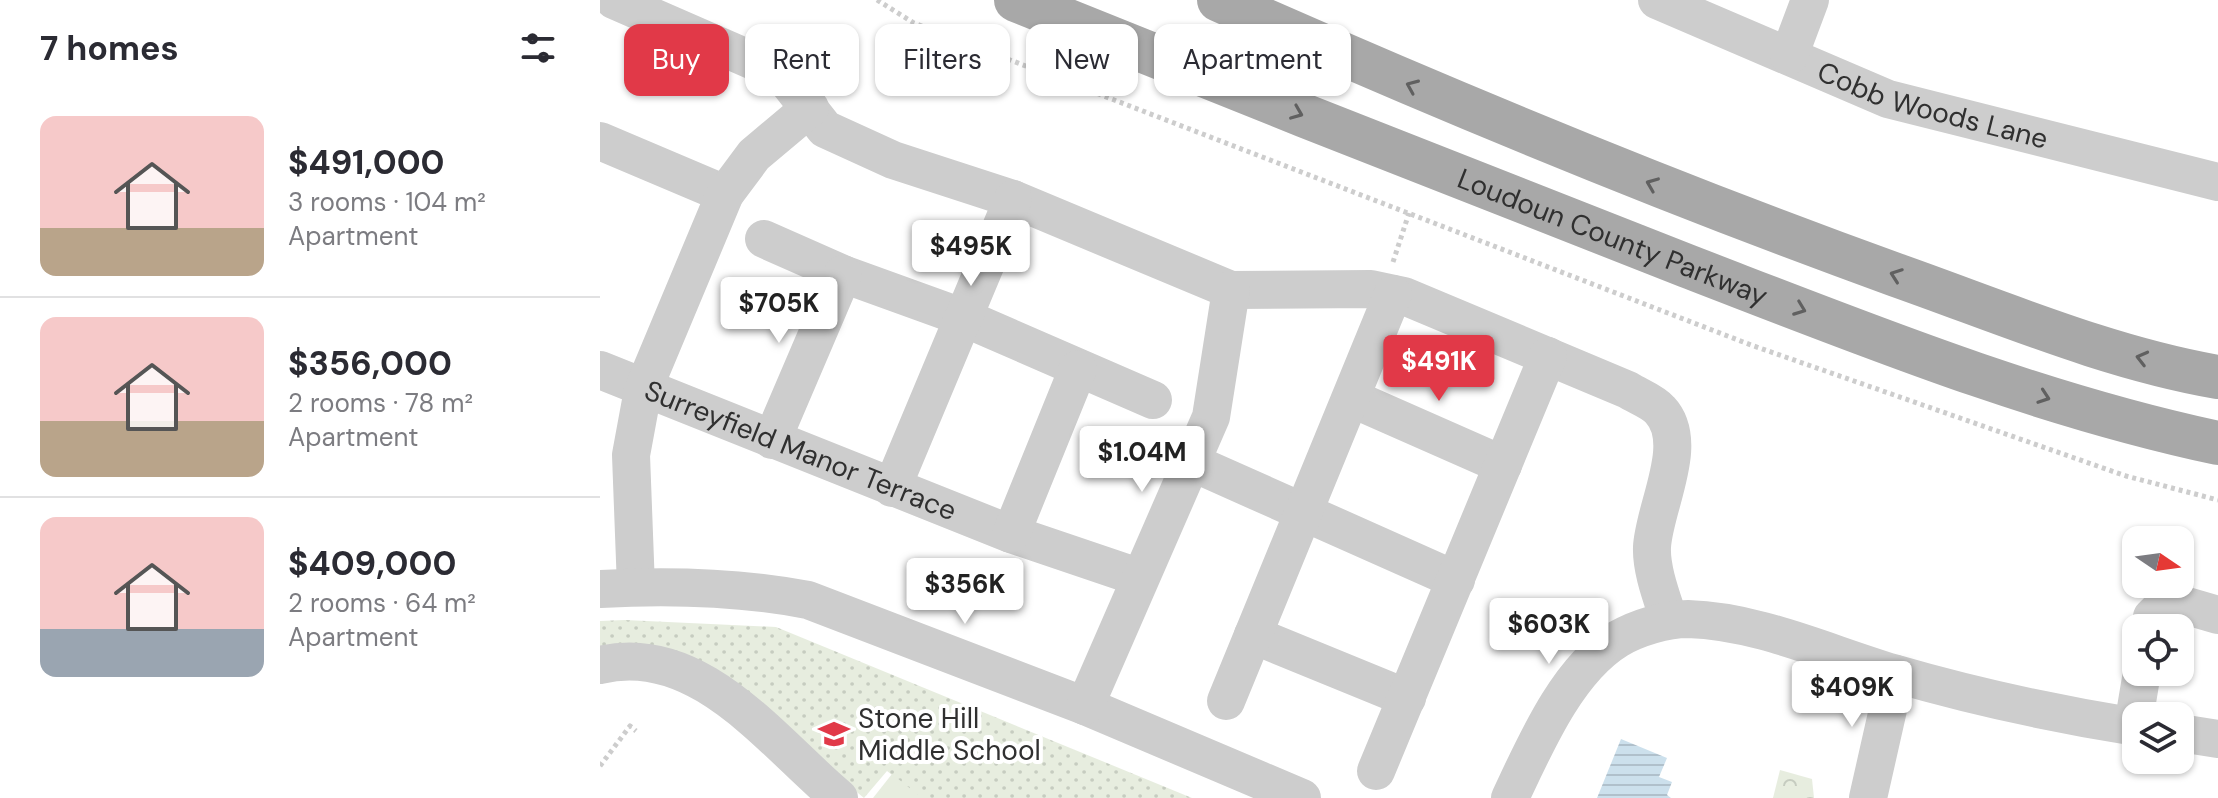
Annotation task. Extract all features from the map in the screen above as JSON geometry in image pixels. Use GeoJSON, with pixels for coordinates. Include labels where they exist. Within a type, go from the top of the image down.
{"type":"FeatureCollection","features":[{"type":"Feature","properties":{"kind":"main road","name":"Loudoun County Parkway"},"geometry":{"type":"LineString","coordinates":[[1016,0],[1393,152],[1874,338],[2055,401],[2154,429],[2218,443]]}},
{"type":"Feature","properties":{"kind":"main road"},"geometry":{"type":"LineString","coordinates":[[1219,0],[1404,83],[1711,208],[2108,349],[2218,377]]}},
{"type":"Feature","properties":{"kind":"street"},"geometry":{"type":"LineString","coordinates":[[614,0],[781,73],[825,129],[893,160],[1013,199],[1231,290],[1371,289],[1393,294],[1628,390],[1660,410],[1671,430],[1672,467],[1656,512],[1651,551],[1669,620]]}},
{"type":"Feature","properties":{"kind":"street","name":"Cobb Woods Lane"},"geometry":{"type":"LineString","coordinates":[[1657,0],[1888,99],[2218,182]]}},
{"type":"Feature","properties":{"kind":"street"},"geometry":{"type":"LineString","coordinates":[[1789,56],[1810,0]]}},
{"type":"Feature","properties":{"kind":"street"},"geometry":{"type":"LineString","coordinates":[[810,108],[754,155],[725,194],[643,390],[631,455],[618,588],[766,593],[808,600],[1085,706],[1302,798]]}},
{"type":"Feature","properties":{"kind":"street"},"geometry":{"type":"LineString","coordinates":[[601,145],[725,194]]}},
{"type":"Feature","properties":{"kind":"street"},"geometry":{"type":"LineString","coordinates":[[892,488],[1013,199]]}},
{"type":"Feature","properties":{"kind":"street"},"geometry":{"type":"LineString","coordinates":[[764,239],[843,274],[962,317],[1153,400]]}},
{"type":"Feature","properties":{"kind":"street"},"geometry":{"type":"LineString","coordinates":[[772,440],[843,274]]}},
{"type":"Feature","properties":{"kind":"street"},"geometry":{"type":"LineString","coordinates":[[1085,706],[1214,405],[1231,290]]}},
{"type":"Feature","properties":{"kind":"street"},"geometry":{"type":"LineString","coordinates":[[1226,701],[1393,294]]}},
{"type":"Feature","properties":{"kind":"street"},"geometry":{"type":"LineString","coordinates":[[1376,771],[1548,356]]}},
{"type":"Feature","properties":{"kind":"street"},"geometry":{"type":"LineString","coordinates":[[1011,534],[1078,369]]}},
{"type":"Feature","properties":{"kind":"street","name":"Surreyfield Manor Terrace"},"geometry":{"type":"LineString","coordinates":[[600,370],[643,390],[1011,534],[1138,577]]}},
{"type":"Feature","properties":{"kind":"street"},"geometry":{"type":"LineString","coordinates":[[1351,398],[1503,465]]}},
{"type":"Feature","properties":{"kind":"street"},"geometry":{"type":"LineString","coordinates":[[1191,462],[1456,580]]}},
{"type":"Feature","properties":{"kind":"street"},"geometry":{"type":"LineString","coordinates":[[2155,614],[2164,605],[2187,606],[2218,615]]}},
{"type":"Feature","properties":{"kind":"street"},"geometry":{"type":"LineString","coordinates":[[1510,798],[1552,713],[1596,656],[1619,638],[1669,620],[1734,623],[1896,674],[2070,716],[2122,724]]}},
{"type":"Feature","properties":{"kind":"street"},"geometry":{"type":"LineString","coordinates":[[1253,635],[1407,698]]}},
{"type":"Feature","properties":{"kind":"street"},"geometry":{"type":"LineString","coordinates":[[600,665],[620,660],[665,666],[716,688],[839,798]]}},
{"type":"Feature","properties":{"kind":"street"},"geometry":{"type":"LineString","coordinates":[[1868,798],[1896,674]]}},
{"type":"Feature","properties":{"kind":"street"},"geometry":{"type":"LineString","coordinates":[[2194,735],[2218,739]]}},
{"type":"Feature","properties":{"kind":"path"},"geometry":{"type":"LineString","coordinates":[[877,0],[914,23],[1751,345],[2126,476],[2218,500]]}},
{"type":"Feature","properties":{"kind":"path"},"geometry":{"type":"LineString","coordinates":[[1393,294],[1393,260],[1409,213]]}},
{"type":"Feature","properties":{"kind":"path"},"geometry":{"type":"LineString","coordinates":[[600,766],[630,726],[636,731]]}},
{"type":"Feature","properties":{"kind":"green space"},"geometry":{"type":"Polygon","coordinates":[[[600,621],[776,627],[1192,798],[921,798],[887,771],[864,798],[713,673],[600,653],[600,621]]]}},
{"type":"Feature","properties":{"kind":"green space"},"geometry":{"type":"Polygon","coordinates":[[[1780,770],[1812,779],[1814,798],[1773,798],[1780,770]]]}},
{"type":"Feature","properties":{"kind":"green space"},"geometry":{"type":"Polygon","coordinates":[[[892,774],[922,798],[873,798],[892,774]]]}},
{"type":"Feature","properties":{"kind":"water"},"geometry":{"type":"Polygon","coordinates":[[[1621,739],[1667,758],[1659,777],[1672,782],[1667,795],[1671,798],[1597,798],[1621,739]]]}},
{"type":"Feature","properties":{"kind":"place","name":"Stone Hill Middle School"},"geometry":{"type":"Point","coordinates":[834,734]}}]}
